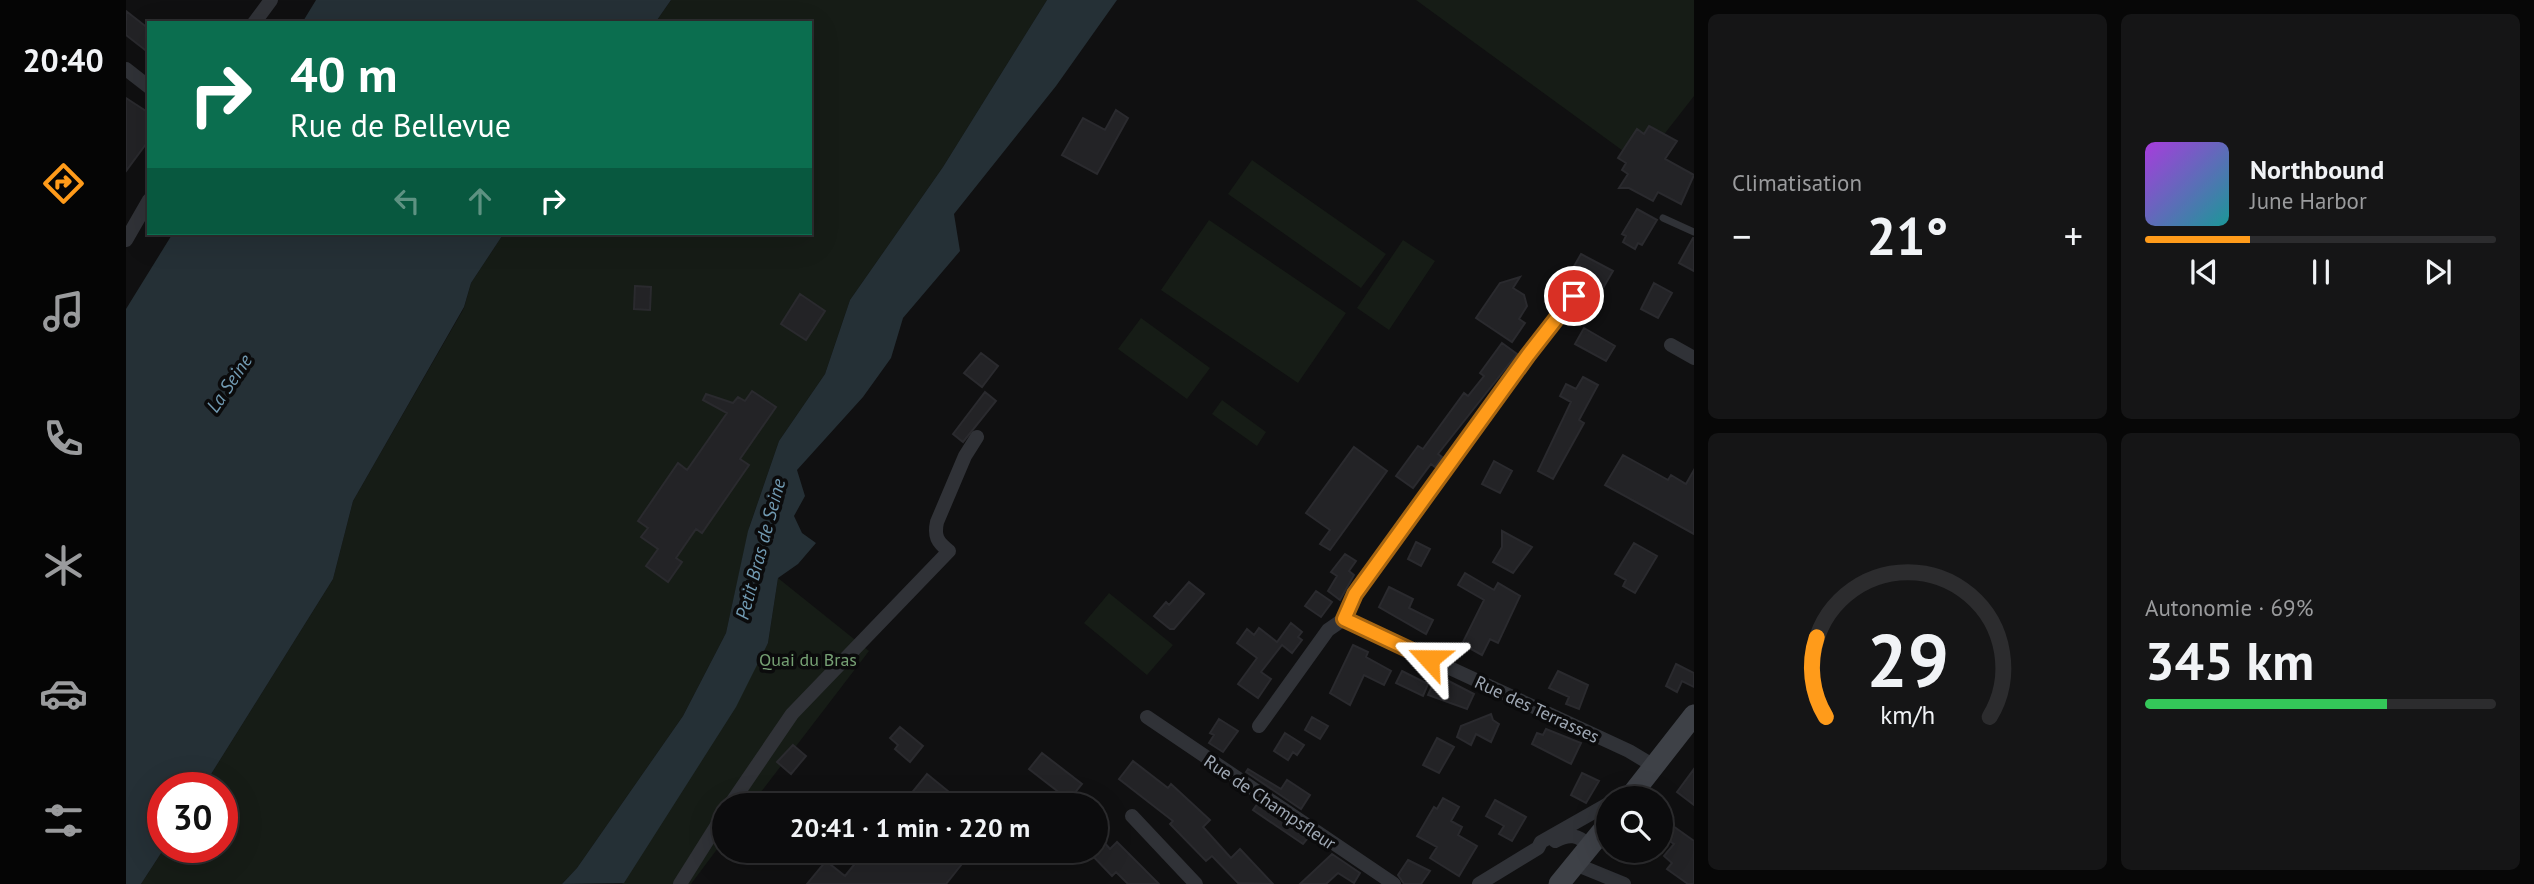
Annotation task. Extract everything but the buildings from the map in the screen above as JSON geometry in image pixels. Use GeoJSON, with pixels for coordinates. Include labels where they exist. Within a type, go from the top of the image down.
{"type":"FeatureCollection","features":[{"type":"Feature","properties":{"kind":"main road"},"geometry":{"type":"LineString","coordinates":[[1636,786],[1694,715]]}},
{"type":"Feature","properties":{"kind":"main road"},"geometry":{"type":"LineString","coordinates":[[1559,884],[1596,839]]}},
{"type":"Feature","properties":{"kind":"street"},"geometry":{"type":"LineString","coordinates":[[255,21],[271,0]]}},
{"type":"Feature","properties":{"kind":"street"},"geometry":{"type":"LineString","coordinates":[[126,69],[147,85]]}},
{"type":"Feature","properties":{"kind":"street"},"geometry":{"type":"LineString","coordinates":[[126,240],[147,203]]}},
{"type":"Feature","properties":{"kind":"street"},"geometry":{"type":"LineString","coordinates":[[1259,726],[1328,630],[1344,619],[1355,594],[1528,355],[1574,296]]}},
{"type":"Feature","properties":{"kind":"street"},"geometry":{"type":"LineString","coordinates":[[1671,345],[1694,358]]}},
{"type":"Feature","properties":{"kind":"street"},"geometry":{"type":"LineString","coordinates":[[738,793],[792,714],[949,551],[939,543],[935,533],[937,522],[965,456],[977,438]]}},
{"type":"Feature","properties":{"kind":"street","name":"Rue des Terrasses"},"geometry":{"type":"LineString","coordinates":[[1344,619],[1629,751],[1654,766]]}},
{"type":"Feature","properties":{"kind":"street","name":"Rue de Champsfleur"},"geometry":{"type":"LineString","coordinates":[[1147,717],[1394,884]]}},
{"type":"Feature","properties":{"kind":"street"},"geometry":{"type":"LineString","coordinates":[[1538,848],[1541,842],[1596,811]]}},
{"type":"Feature","properties":{"kind":"street"},"geometry":{"type":"LineString","coordinates":[[1132,816],[1196,884]]}},
{"type":"Feature","properties":{"kind":"street"},"geometry":{"type":"LineString","coordinates":[[1580,820],[1596,828]]}},
{"type":"Feature","properties":{"kind":"street"},"geometry":{"type":"LineString","coordinates":[[680,884],[712,833]]}},
{"type":"Feature","properties":{"kind":"street"},"geometry":{"type":"LineString","coordinates":[[1479,884],[1538,848],[1570,835],[1596,835]]}},
{"type":"Feature","properties":{"kind":"street"},"geometry":{"type":"LineString","coordinates":[[1575,864],[1624,884]]}},
{"type":"Feature","properties":{"kind":"lane"},"geometry":{"type":"LineString","coordinates":[[1663,218],[1694,232]]}},
{"type":"Feature","properties":{"kind":"green space"},"geometry":{"type":"Polygon","coordinates":[[[671,0],[1047,0],[943,167],[850,300],[825,374],[779,441],[750,525],[726,633],[683,716],[577,868],[562,884],[141,884],[155,863],[238,863],[238,772],[212,772],[333,579],[353,501],[464,308],[471,283],[503,235],[812,235],[812,21],[656,21],[671,0]]]}},
{"type":"Feature","properties":{"kind":"green space"},"geometry":{"type":"Polygon","coordinates":[[[1416,0],[1694,0],[1694,96],[1641,164],[1416,0]]]}},
{"type":"Feature","properties":{"kind":"green space"},"geometry":{"type":"Polygon","coordinates":[[[1252,160],[1386,254],[1361,288],[1228,194],[1252,160]]]}},
{"type":"Feature","properties":{"kind":"green space"},"geometry":{"type":"Polygon","coordinates":[[[1209,220],[1346,313],[1298,383],[1161,290],[1209,220]]]}},
{"type":"Feature","properties":{"kind":"green space"},"geometry":{"type":"Polygon","coordinates":[[[1403,240],[1435,261],[1389,330],[1357,308],[1403,240]]]}},
{"type":"Feature","properties":{"kind":"green space"},"geometry":{"type":"Polygon","coordinates":[[[1141,318],[1210,368],[1187,399],[1118,349],[1141,318]]]}},
{"type":"Feature","properties":{"kind":"green space"},"geometry":{"type":"Polygon","coordinates":[[[1222,400],[1266,432],[1257,446],[1212,414],[1222,400]]]}},
{"type":"Feature","properties":{"kind":"green space","name":"Quai du Bras"},"geometry":{"type":"Polygon","coordinates":[[[778,578],[869,651],[760,793],[712,793],[712,856],[691,884],[622,884],[768,643],[778,578]]]}},
{"type":"Feature","properties":{"kind":"green space"},"geometry":{"type":"Polygon","coordinates":[[[1109,593],[1173,645],[1147,675],[1084,623],[1109,593]]]}},
{"type":"Feature","properties":{"kind":"water"},"geometry":{"type":"Polygon","coordinates":[[[316,0],[671,0],[656,21],[303,21],[316,0]]]}},
{"type":"Feature","properties":{"kind":"water","name":"Petit Bras de Seine"},"geometry":{"type":"Polygon","coordinates":[[[1047,0],[1117,0],[1056,86],[954,214],[960,251],[903,318],[891,358],[863,397],[797,470],[805,496],[794,516],[802,533],[816,543],[798,564],[778,578],[768,643],[736,707],[624,883],[562,884],[577,868],[683,716],[726,633],[748,531],[779,441],[825,374],[850,300],[943,167],[1047,0]]]}},
{"type":"Feature","properties":{"kind":"water","name":"La Seine"},"geometry":{"type":"Polygon","coordinates":[[[172,235],[503,235],[471,283],[464,307],[353,501],[333,579],[212,772],[147,772],[147,863],[155,863],[141,884],[126,884],[126,309],[172,235]]]}},
{"type":"Feature","properties":{"kind":"route"},"geometry":{"type":"LineString","coordinates":[[1429,659],[1344,619],[1355,594],[1528,355],[1574,296]]}}]}
